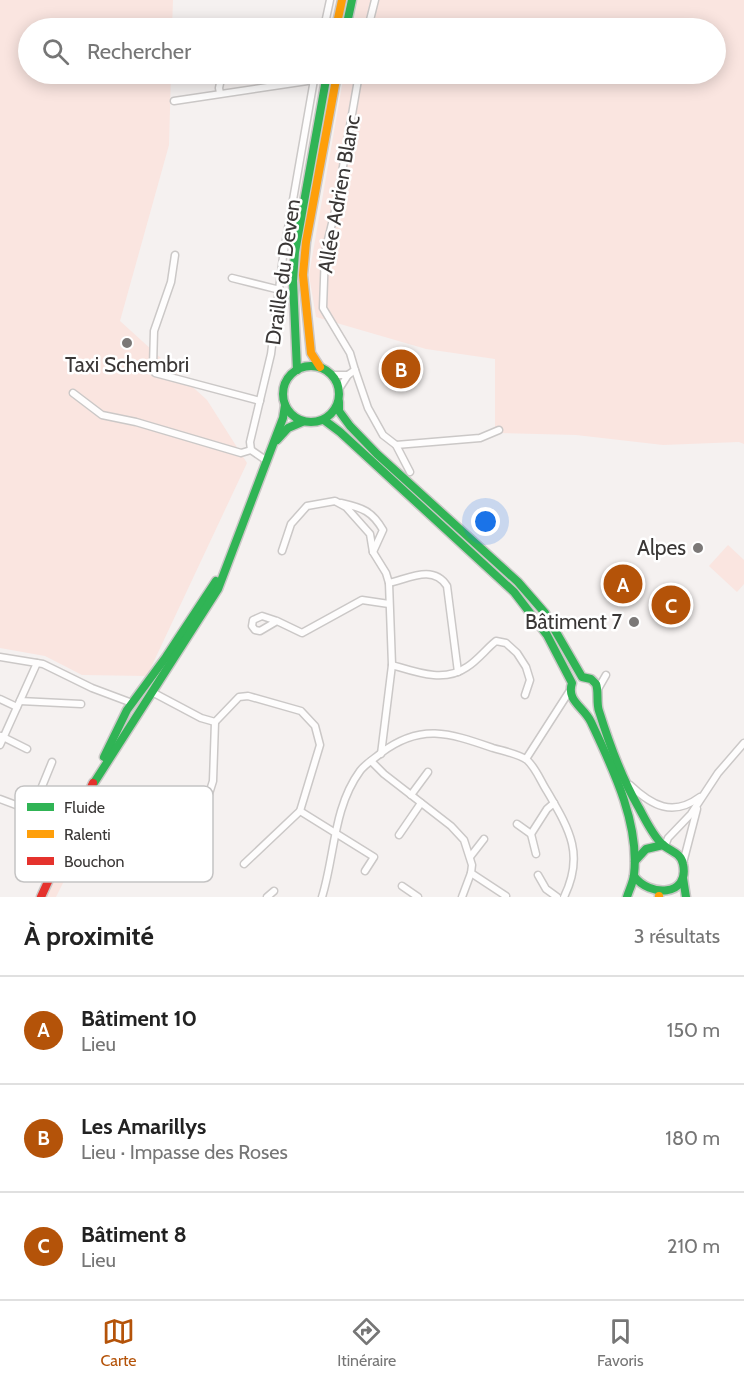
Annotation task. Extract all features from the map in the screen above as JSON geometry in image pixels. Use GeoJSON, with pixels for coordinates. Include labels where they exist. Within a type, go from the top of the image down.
{"type":"FeatureCollection","features":[{"type":"Feature","properties":{"kind":"main road"},"geometry":{"type":"LineString","coordinates":[[338,18],[342,0]]}},
{"type":"Feature","properties":{"kind":"main road"},"geometry":{"type":"LineString","coordinates":[[348,18],[352,0]]}},
{"type":"Feature","properties":{"kind":"main road"},"geometry":{"type":"LineString","coordinates":[[297,370],[293,281],[295,252],[325,84]]}},
{"type":"Feature","properties":{"kind":"main road"},"geometry":{"type":"LineString","coordinates":[[335,84],[308,231],[303,275],[311,353],[320,367],[332,375],[339,389],[339,411],[350,426],[377,454],[518,582],[536,601],[582,677],[591,680],[597,693],[597,706],[640,813],[664,846],[673,850],[683,862],[686,897]]}},
{"type":"Feature","properties":{"kind":"main road"},"geometry":{"type":"LineString","coordinates":[[302,422],[292,415],[285,405],[284,385],[291,374],[297,370],[308,366],[320,367]]}},
{"type":"Feature","properties":{"kind":"main road"},"geometry":{"type":"LineString","coordinates":[[274,442],[288,428],[302,422],[314,423],[324,420],[334,412],[339,402]]}},
{"type":"Feature","properties":{"kind":"main road"},"geometry":{"type":"LineString","coordinates":[[92,786],[150,690],[210,604],[225,573],[283,418],[285,405]]}},
{"type":"Feature","properties":{"kind":"main road"},"geometry":{"type":"LineString","coordinates":[[324,420],[340,432],[514,592],[536,616],[564,662],[570,687],[577,703],[588,715],[628,812],[634,840],[635,861],[634,876],[627,897]]}},
{"type":"Feature","properties":{"kind":"main road"},"geometry":{"type":"LineString","coordinates":[[570,687],[582,677]]}},
{"type":"Feature","properties":{"kind":"main road"},"geometry":{"type":"LineString","coordinates":[[92,786],[105,754],[130,706],[150,690]]}},
{"type":"Feature","properties":{"kind":"main road"},"geometry":{"type":"LineString","coordinates":[[577,703],[591,703],[597,693]]}},
{"type":"Feature","properties":{"kind":"main road"},"geometry":{"type":"LineString","coordinates":[[130,706],[129,715],[135,716]]}},
{"type":"Feature","properties":{"kind":"main road"},"geometry":{"type":"LineString","coordinates":[[635,861],[647,848],[664,846]]}},
{"type":"Feature","properties":{"kind":"main road"},"geometry":{"type":"LineString","coordinates":[[634,876],[643,890],[658,896],[675,890],[683,878]]}},
{"type":"Feature","properties":{"kind":"main road"},"geometry":{"type":"LineString","coordinates":[[41,897],[48,882]]}},
{"type":"Feature","properties":{"kind":"street"},"geometry":{"type":"LineString","coordinates":[[326,18],[330,0]]}},
{"type":"Feature","properties":{"kind":"street"},"geometry":{"type":"LineString","coordinates":[[370,18],[375,0]]}},
{"type":"Feature","properties":{"kind":"street"},"geometry":{"type":"LineString","coordinates":[[220,84],[220,93]]}},
{"type":"Feature","properties":{"kind":"street"},"geometry":{"type":"LineString","coordinates":[[174,101],[273,84]]}},
{"type":"Feature","properties":{"kind":"street","name":"Draille du Deven"},"geometry":{"type":"LineString","coordinates":[[251,450],[250,442],[271,354],[288,225],[313,84]]}},
{"type":"Feature","properties":{"kind":"street","name":"Allée Adrien Blanc"},"geometry":{"type":"LineString","coordinates":[[357,84],[336,207],[325,252],[322,308],[350,353],[368,408],[383,435],[396,445],[410,472]]}},
{"type":"Feature","properties":{"kind":"street"},"geometry":{"type":"LineString","coordinates":[[175,255],[171,282],[154,331],[153,366],[155,373],[260,401]]}},
{"type":"Feature","properties":{"kind":"street"},"geometry":{"type":"LineString","coordinates":[[232,278],[280,290]]}},
{"type":"Feature","properties":{"kind":"street"},"geometry":{"type":"LineString","coordinates":[[339,389],[348,375],[355,370]]}},
{"type":"Feature","properties":{"kind":"street"},"geometry":{"type":"LineString","coordinates":[[332,375],[348,375]]}},
{"type":"Feature","properties":{"kind":"street"},"geometry":{"type":"LineString","coordinates":[[73,393],[102,415],[136,422],[241,453],[251,450],[267,461]]}},
{"type":"Feature","properties":{"kind":"street"},"geometry":{"type":"LineString","coordinates":[[396,445],[480,438],[499,430]]}},
{"type":"Feature","properties":{"kind":"street"},"geometry":{"type":"LineString","coordinates":[[282,551],[291,524],[307,506],[335,501],[360,507],[376,517],[383,530],[373,552]]}},
{"type":"Feature","properties":{"kind":"street"},"geometry":{"type":"LineString","coordinates":[[339,502],[370,534],[373,552],[386,573],[389,583],[392,665],[381,754]]}},
{"type":"Feature","properties":{"kind":"street"},"geometry":{"type":"LineString","coordinates":[[389,583],[414,575],[430,574],[442,578],[447,586],[458,672]]}},
{"type":"Feature","properties":{"kind":"street"},"geometry":{"type":"LineString","coordinates":[[277,621],[302,633],[362,600],[389,604]]}},
{"type":"Feature","properties":{"kind":"street"},"geometry":{"type":"LineString","coordinates":[[392,665],[420,674],[441,675],[458,672],[466,668],[496,641],[506,643],[517,653],[526,667],[530,680],[525,695]]}},
{"type":"Feature","properties":{"kind":"street"},"geometry":{"type":"LineString","coordinates":[[0,657],[43,664],[130,706]]}},
{"type":"Feature","properties":{"kind":"street"},"geometry":{"type":"LineString","coordinates":[[0,745],[2,736],[37,663]]}},
{"type":"Feature","properties":{"kind":"street"},"geometry":{"type":"LineString","coordinates":[[591,680],[599,675],[606,675],[597,693]]}},
{"type":"Feature","properties":{"kind":"street"},"geometry":{"type":"LineString","coordinates":[[526,759],[562,705],[570,687]]}},
{"type":"Feature","properties":{"kind":"street"},"geometry":{"type":"LineString","coordinates":[[150,690],[201,718],[215,722]]}},
{"type":"Feature","properties":{"kind":"street"},"geometry":{"type":"LineString","coordinates":[[211,786],[215,722],[239,697],[248,696],[301,711],[315,726],[320,745],[300,811],[244,864]]}},
{"type":"Feature","properties":{"kind":"street"},"geometry":{"type":"LineString","coordinates":[[0,699],[18,704],[81,704]]}},
{"type":"Feature","properties":{"kind":"street"},"geometry":{"type":"LineString","coordinates":[[562,705],[577,703]]}},
{"type":"Feature","properties":{"kind":"street"},"geometry":{"type":"LineString","coordinates":[[322,897],[330,870],[341,808],[362,769],[399,740],[421,734],[443,734],[526,759],[571,833],[575,849],[570,881],[564,897]]}},
{"type":"Feature","properties":{"kind":"street"},"geometry":{"type":"LineString","coordinates":[[2,736],[27,749]]}},
{"type":"Feature","properties":{"kind":"street"},"geometry":{"type":"LineString","coordinates":[[664,846],[668,838],[691,814],[718,773],[744,743]]}},
{"type":"Feature","properties":{"kind":"street"},"geometry":{"type":"LineString","coordinates":[[42,786],[52,762]]}},
{"type":"Feature","properties":{"kind":"street"},"geometry":{"type":"LineString","coordinates":[[371,762],[464,840],[470,858],[471,873],[462,897]]}},
{"type":"Feature","properties":{"kind":"street"},"geometry":{"type":"LineString","coordinates":[[411,795],[428,772]]}},
{"type":"Feature","properties":{"kind":"street"},"geometry":{"type":"LineString","coordinates":[[626,780],[648,801],[659,806],[678,808],[703,794]]}},
{"type":"Feature","properties":{"kind":"street"},"geometry":{"type":"LineString","coordinates":[[683,862],[696,811],[703,794]]}},
{"type":"Feature","properties":{"kind":"street"},"geometry":{"type":"LineString","coordinates":[[0,799],[15,805]]}},
{"type":"Feature","properties":{"kind":"street"},"geometry":{"type":"LineString","coordinates":[[399,835],[421,803]]}},
{"type":"Feature","properties":{"kind":"street"},"geometry":{"type":"LineString","coordinates":[[531,834],[547,809],[554,803]]}},
{"type":"Feature","properties":{"kind":"street"},"geometry":{"type":"LineString","coordinates":[[300,811],[374,857],[365,871]]}},
{"type":"Feature","properties":{"kind":"street"},"geometry":{"type":"LineString","coordinates":[[517,824],[531,834],[536,854]]}},
{"type":"Feature","properties":{"kind":"street"},"geometry":{"type":"LineString","coordinates":[[470,858],[484,838]]}},
{"type":"Feature","properties":{"kind":"street"},"geometry":{"type":"LineString","coordinates":[[471,873],[506,896]]}},
{"type":"Feature","properties":{"kind":"street"},"geometry":{"type":"LineString","coordinates":[[538,875],[546,889],[557,897]]}},
{"type":"Feature","properties":{"kind":"street"},"geometry":{"type":"LineString","coordinates":[[402,886],[418,897]]}},
{"type":"Feature","properties":{"kind":"street"},"geometry":{"type":"LineString","coordinates":[[267,897],[274,891]]}},
{"type":"Feature","properties":{"kind":"shaded area"},"geometry":{"type":"Polygon","coordinates":[[[0,0],[173,0],[172,18],[18,18],[18,84],[171,84],[169,145],[120,321],[207,400],[247,463],[147,676],[82,675],[45,656],[0,648],[0,0]]]}},
{"type":"Feature","properties":{"kind":"shaded area"},"geometry":{"type":"Polygon","coordinates":[[[358,0],[744,0],[744,444],[739,442],[663,445],[576,435],[495,433],[495,359],[426,349],[316,317],[309,275],[342,84],[726,84],[726,18],[354,18],[358,0]]]}},
{"type":"Feature","properties":{"kind":"shaded area"},"geometry":{"type":"Polygon","coordinates":[[[728,545],[744,560],[744,584],[737,592],[709,566],[728,545]]]}},
{"type":"Feature","properties":{"kind":"shaded area"},"geometry":{"type":"Polygon","coordinates":[[[52,882],[64,882],[56,897],[45,897],[52,882]]]}},
{"type":"Feature","properties":{"kind":"traffic: fast"},"geometry":{"type":"LineString","coordinates":[[348,18],[352,0]]}},
{"type":"Feature","properties":{"kind":"traffic: fast"},"geometry":{"type":"LineString","coordinates":[[297,370],[293,281],[295,252],[325,84]]}},
{"type":"Feature","properties":{"kind":"traffic: fast"},"geometry":{"type":"LineString","coordinates":[[305,366],[317,366],[327,370],[335,378],[339,394],[335,410],[327,418],[317,422],[305,422],[295,418],[287,410],[283,400],[283,388],[287,378],[295,370],[305,366]]}},
{"type":"Feature","properties":{"kind":"traffic: fast"},"geometry":{"type":"LineString","coordinates":[[339,402],[339,411],[377,454],[518,582],[545,613],[582,677],[591,679],[596,684],[599,711],[627,785],[655,835],[664,846],[680,857],[683,864],[684,875],[680,883],[675,888],[667,890],[649,888],[634,876]]}},
{"type":"Feature","properties":{"kind":"traffic: fast"},"geometry":{"type":"LineString","coordinates":[[92,786],[218,589],[283,418],[285,405]]}},
{"type":"Feature","properties":{"kind":"traffic: fast"},"geometry":{"type":"LineString","coordinates":[[324,420],[340,432],[514,592],[547,635],[572,683],[571,695],[591,722],[623,796],[633,835],[635,855],[633,878],[627,897]]}},
{"type":"Feature","properties":{"kind":"traffic: fast"},"geometry":{"type":"LineString","coordinates":[[277,440],[288,428],[302,422]]}},
{"type":"Feature","properties":{"kind":"traffic: fast"},"geometry":{"type":"LineString","coordinates":[[104,757],[127,710],[166,657],[216,581]]}},
{"type":"Feature","properties":{"kind":"traffic: fast"},"geometry":{"type":"LineString","coordinates":[[635,861],[646,849],[663,845]]}},
{"type":"Feature","properties":{"kind":"traffic: fast"},"geometry":{"type":"LineString","coordinates":[[683,878],[686,897]]}},
{"type":"Feature","properties":{"kind":"traffic: slow"},"geometry":{"type":"LineString","coordinates":[[338,18],[342,0]]}},
{"type":"Feature","properties":{"kind":"traffic: slow"},"geometry":{"type":"LineString","coordinates":[[320,367],[311,353],[303,275],[306,242],[335,84]]}},
{"type":"Feature","properties":{"kind":"traffic: jam"},"geometry":{"type":"LineString","coordinates":[[41,897],[48,882]]}},
{"type":"Feature","properties":{"kind":"place","name":"Taxi Schembri"},"geometry":{"type":"Point","coordinates":[127,343]}},
{"type":"Feature","properties":{"kind":"place","name":"Les Amarillys"},"geometry":{"type":"Point","coordinates":[401,369]}},
{"type":"Feature","properties":{"kind":"place","name":"Alpes"},"geometry":{"type":"Point","coordinates":[698,548]}},
{"type":"Feature","properties":{"kind":"place","name":"Bâtiment 10"},"geometry":{"type":"Point","coordinates":[623,584]}},
{"type":"Feature","properties":{"kind":"place","name":"Bâtiment 8"},"geometry":{"type":"Point","coordinates":[671,605]}},
{"type":"Feature","properties":{"kind":"place","name":"Bâtiment 7"},"geometry":{"type":"Point","coordinates":[634,622]}}]}
